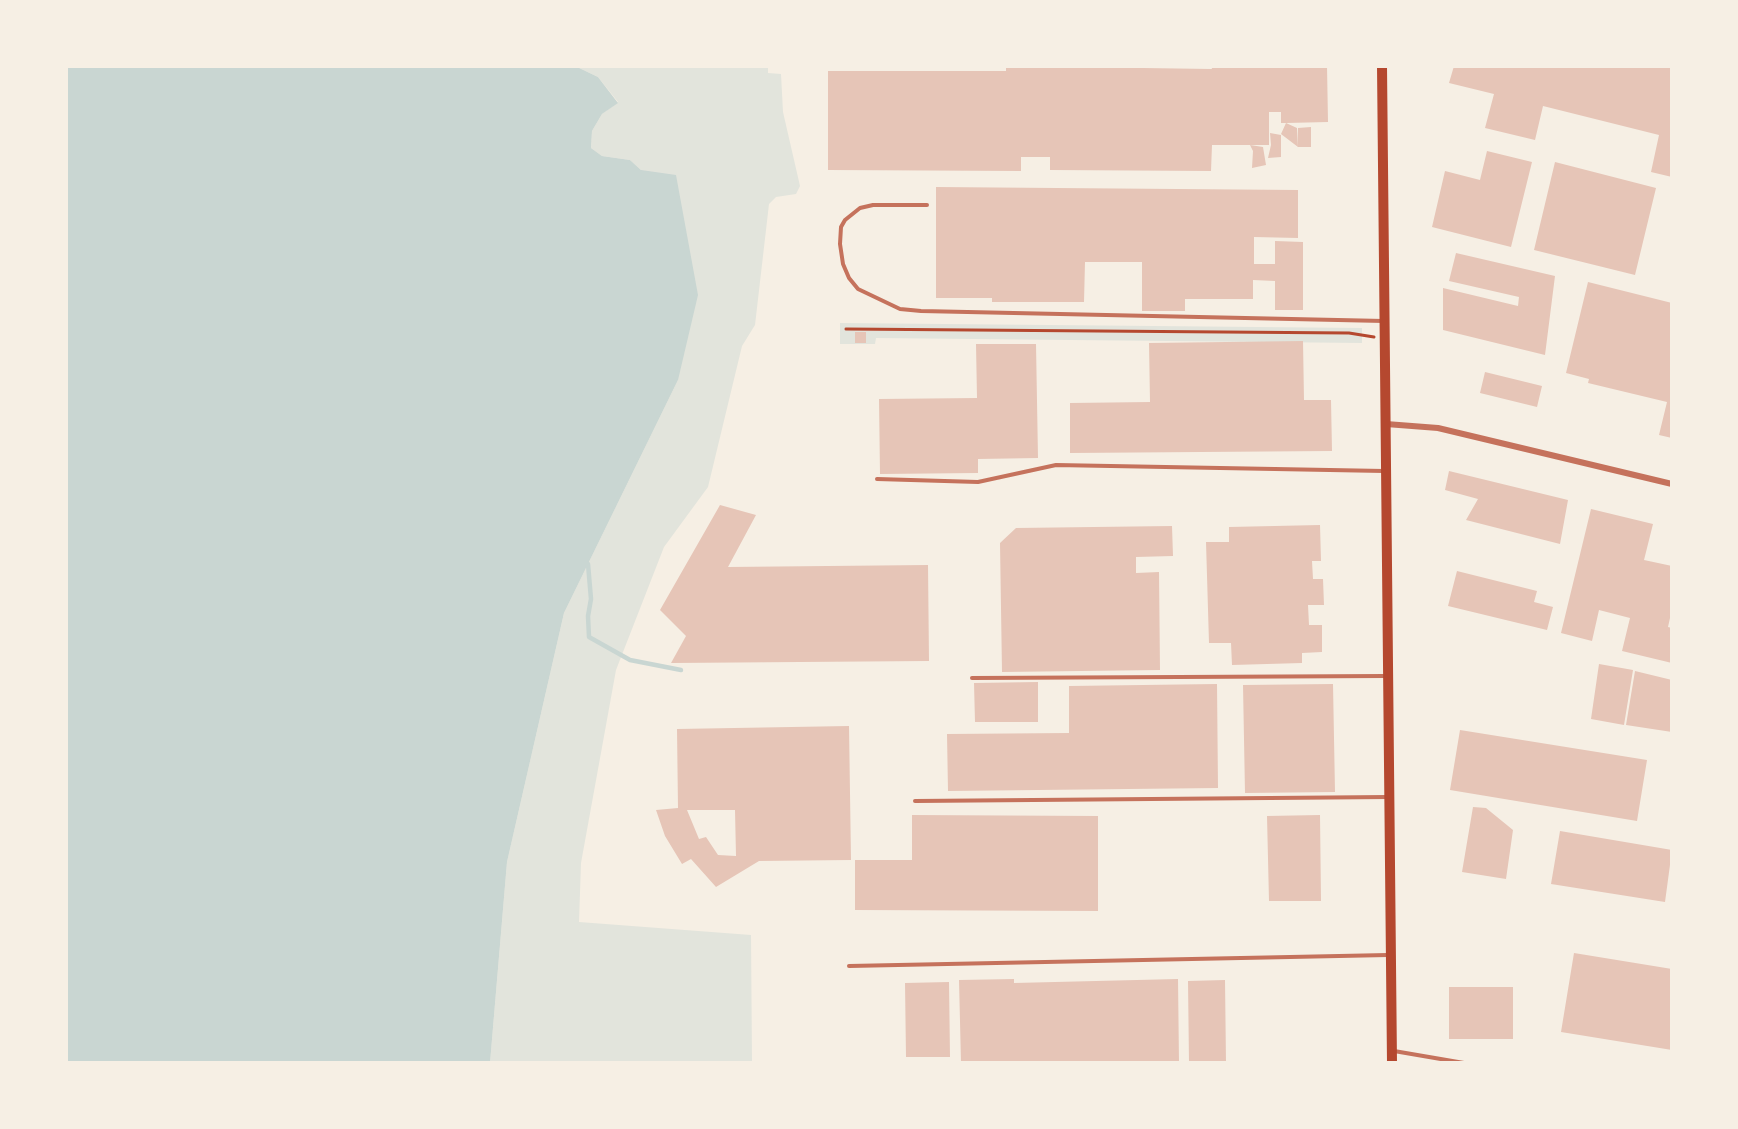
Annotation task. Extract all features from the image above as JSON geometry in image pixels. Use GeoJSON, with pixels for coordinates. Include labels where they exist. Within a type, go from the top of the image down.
{"type":"FeatureCollection","features":[{"type":"Feature","properties":{"kind":"main road"},"geometry":{"type":"LineString","coordinates":[[1382,66],[1392,1063]]}},
{"type":"Feature","properties":{"kind":"street"},"geometry":{"type":"LineString","coordinates":[[1386,424],[1438,428],[1672,484]]}},
{"type":"Feature","properties":{"kind":"lane"},"geometry":{"type":"LineString","coordinates":[[927,205],[873,205],[860,208],[845,220],[841,227],[840,244],[843,264],[849,278],[858,289],[900,309],[921,311],[1385,322]]}},
{"type":"Feature","properties":{"kind":"lane"},"geometry":{"type":"LineString","coordinates":[[877,479],[978,482],[1056,465],[1386,471]]}},
{"type":"Feature","properties":{"kind":"lane"},"geometry":{"type":"LineString","coordinates":[[972,678],[1388,676]]}},
{"type":"Feature","properties":{"kind":"lane"},"geometry":{"type":"LineString","coordinates":[[915,801],[1389,797]]}},
{"type":"Feature","properties":{"kind":"lane"},"geometry":{"type":"LineString","coordinates":[[849,966],[1391,955]]}},
{"type":"Feature","properties":{"kind":"lane"},"geometry":{"type":"LineString","coordinates":[[1392,1051],[1464,1063]]}},
{"type":"Feature","properties":{"kind":"path"},"geometry":{"type":"LineString","coordinates":[[846,329],[1349,333],[1385,338]]}},
{"type":"Feature","properties":{"kind":"shaded area"},"geometry":{"type":"Polygon","coordinates":[[[66,66],[575,66],[598,77],[618,103],[602,114],[592,131],[591,148],[602,156],[630,160],[641,170],[676,175],[698,295],[678,380],[564,613],[507,862],[490,1063],[66,1063],[66,66]]]}},
{"type":"Feature","properties":{"kind":"shaded area"},"geometry":{"type":"Polygon","coordinates":[[[575,66],[768,66],[768,73],[781,74],[783,112],[800,186],[796,194],[776,197],[769,204],[755,325],[742,346],[708,487],[664,547],[616,670],[581,863],[579,922],[751,935],[752,1063],[490,1063],[507,862],[564,613],[678,380],[641,170],[630,160],[602,156],[591,148],[592,131],[602,114],[618,102],[598,77],[575,66]]]}},
{"type":"Feature","properties":{"kind":"shaded area"},"geometry":{"type":"Polygon","coordinates":[[[840,323],[1362,328],[1362,343],[876,338],[875,344],[840,344],[840,323]]]}},
{"type":"Feature","properties":{"kind":"building"},"geometry":{"type":"Polygon","coordinates":[[[1006,66],[1212,69],[1211,66],[1327,66],[1328,122],[1281,123],[1281,112],[1269,112],[1269,145],[1212,145],[1211,171],[1050,170],[1050,157],[1021,157],[1021,171],[828,170],[828,71],[1006,71],[1006,66]]]}},
{"type":"Feature","properties":{"kind":"building"},"geometry":{"type":"Polygon","coordinates":[[[1454,66],[1672,66],[1672,177],[1651,172],[1659,135],[1543,106],[1535,140],[1485,128],[1494,94],[1449,83],[1454,66]]]}},
{"type":"Feature","properties":{"kind":"building"},"geometry":{"type":"Polygon","coordinates":[[[1286,123],[1297,128],[1298,147],[1281,134],[1286,123]]]}},
{"type":"Feature","properties":{"kind":"building"},"geometry":{"type":"Polygon","coordinates":[[[1311,127],[1311,147],[1298,147],[1298,128],[1311,127]]]}},
{"type":"Feature","properties":{"kind":"building"},"geometry":{"type":"Polygon","coordinates":[[[1270,133],[1281,135],[1281,157],[1268,158],[1271,145],[1270,133]]]}},
{"type":"Feature","properties":{"kind":"building"},"geometry":{"type":"Polygon","coordinates":[[[1250,145],[1263,147],[1266,165],[1252,168],[1253,151],[1250,145]]]}},
{"type":"Feature","properties":{"kind":"building"},"geometry":{"type":"Polygon","coordinates":[[[1487,151],[1532,162],[1511,247],[1432,227],[1445,171],[1480,180],[1487,151]]]}},
{"type":"Feature","properties":{"kind":"building"},"geometry":{"type":"Polygon","coordinates":[[[1555,162],[1656,188],[1635,275],[1534,250],[1555,162]]]}},
{"type":"Feature","properties":{"kind":"building"},"geometry":{"type":"Polygon","coordinates":[[[936,187],[1298,190],[1298,238],[1254,237],[1254,264],[1275,264],[1275,241],[1303,242],[1303,310],[1275,310],[1275,281],[1253,280],[1253,299],[1185,299],[1185,311],[1142,311],[1142,262],[1085,262],[1084,302],[992,302],[992,298],[936,298],[936,187]]]}},
{"type":"Feature","properties":{"kind":"building"},"geometry":{"type":"Polygon","coordinates":[[[1456,253],[1555,276],[1545,355],[1443,330],[1443,288],[1518,306],[1519,297],[1449,281],[1456,253]]]}},
{"type":"Feature","properties":{"kind":"building"},"geometry":{"type":"Polygon","coordinates":[[[1588,282],[1672,303],[1672,438],[1659,435],[1667,402],[1588,383],[1589,379],[1566,373],[1588,282]]]}},
{"type":"Feature","properties":{"kind":"building"},"geometry":{"type":"Polygon","coordinates":[[[855,332],[866,332],[866,343],[855,343],[855,332]]]}},
{"type":"Feature","properties":{"kind":"building"},"geometry":{"type":"Polygon","coordinates":[[[1303,341],[1304,400],[1331,400],[1332,451],[1070,453],[1070,403],[1150,402],[1149,343],[1303,341]]]}},
{"type":"Feature","properties":{"kind":"building"},"geometry":{"type":"Polygon","coordinates":[[[976,344],[1036,344],[1038,458],[978,459],[978,473],[880,474],[879,399],[977,398],[976,344]]]}},
{"type":"Feature","properties":{"kind":"building"},"geometry":{"type":"Polygon","coordinates":[[[1485,372],[1542,386],[1537,407],[1480,393],[1485,372]]]}},
{"type":"Feature","properties":{"kind":"building"},"geometry":{"type":"Polygon","coordinates":[[[1449,471],[1568,500],[1560,544],[1466,520],[1478,499],[1445,490],[1449,471]]]}},
{"type":"Feature","properties":{"kind":"building"},"geometry":{"type":"Polygon","coordinates":[[[720,505],[756,515],[728,567],[928,565],[929,661],[671,663],[686,636],[660,610],[720,505]]]}},
{"type":"Feature","properties":{"kind":"building"},"geometry":{"type":"Polygon","coordinates":[[[1591,509],[1653,524],[1644,560],[1672,566],[1672,609],[1668,627],[1672,628],[1672,663],[1622,651],[1630,618],[1599,610],[1592,641],[1561,633],[1591,509]]]}},
{"type":"Feature","properties":{"kind":"building"},"geometry":{"type":"Polygon","coordinates":[[[1320,525],[1321,561],[1312,561],[1313,579],[1323,579],[1324,605],[1308,605],[1309,625],[1322,625],[1322,652],[1302,653],[1302,663],[1232,665],[1231,643],[1209,643],[1206,542],[1229,542],[1229,527],[1320,525]]]}},
{"type":"Feature","properties":{"kind":"building"},"geometry":{"type":"Polygon","coordinates":[[[1172,526],[1173,556],[1136,557],[1136,573],[1159,572],[1160,670],[1002,672],[1000,543],[1016,528],[1172,526]]]}},
{"type":"Feature","properties":{"kind":"building"},"geometry":{"type":"Polygon","coordinates":[[[1457,571],[1537,591],[1534,602],[1553,607],[1547,630],[1448,606],[1457,571]]]}},
{"type":"Feature","properties":{"kind":"building"},"geometry":{"type":"Polygon","coordinates":[[[1599,664],[1633,670],[1624,725],[1591,719],[1599,664]]]}},
{"type":"Feature","properties":{"kind":"building"},"geometry":{"type":"Polygon","coordinates":[[[1635,671],[1672,680],[1672,732],[1626,725],[1635,671]]]}},
{"type":"Feature","properties":{"kind":"building"},"geometry":{"type":"Polygon","coordinates":[[[1038,682],[1038,722],[975,722],[974,683],[1038,682]]]}},
{"type":"Feature","properties":{"kind":"building"},"geometry":{"type":"Polygon","coordinates":[[[1217,684],[1218,788],[948,791],[947,734],[1069,733],[1069,686],[1217,684]]]}},
{"type":"Feature","properties":{"kind":"building"},"geometry":{"type":"Polygon","coordinates":[[[1333,684],[1335,792],[1245,793],[1243,685],[1333,684]]]}},
{"type":"Feature","properties":{"kind":"building"},"geometry":{"type":"Polygon","coordinates":[[[849,726],[851,860],[759,861],[716,887],[691,859],[682,864],[665,836],[656,810],[678,808],[677,729],[849,726]],[[687,810],[699,839],[706,837],[718,855],[736,856],[735,810],[687,810]]]}},
{"type":"Feature","properties":{"kind":"building"},"geometry":{"type":"Polygon","coordinates":[[[1460,730],[1647,760],[1637,821],[1450,790],[1460,730]]]}},
{"type":"Feature","properties":{"kind":"building"},"geometry":{"type":"Polygon","coordinates":[[[1473,807],[1486,808],[1513,830],[1506,879],[1462,872],[1473,807]]]}},
{"type":"Feature","properties":{"kind":"building"},"geometry":{"type":"Polygon","coordinates":[[[912,815],[1098,816],[1098,911],[855,910],[855,860],[912,860],[912,815]]]}},
{"type":"Feature","properties":{"kind":"building"},"geometry":{"type":"Polygon","coordinates":[[[1320,815],[1321,901],[1269,901],[1267,816],[1320,815]]]}},
{"type":"Feature","properties":{"kind":"building"},"geometry":{"type":"Polygon","coordinates":[[[1560,831],[1672,850],[1665,902],[1551,884],[1560,831]]]}},
{"type":"Feature","properties":{"kind":"building"},"geometry":{"type":"Polygon","coordinates":[[[1574,953],[1672,969],[1672,1050],[1561,1032],[1574,953]]]}},
{"type":"Feature","properties":{"kind":"building"},"geometry":{"type":"Polygon","coordinates":[[[1014,979],[1014,983],[1178,979],[1179,1063],[961,1063],[959,980],[1014,979]]]}},
{"type":"Feature","properties":{"kind":"building"},"geometry":{"type":"Polygon","coordinates":[[[1225,980],[1226,1063],[1189,1063],[1188,981],[1225,980]]]}},
{"type":"Feature","properties":{"kind":"building"},"geometry":{"type":"Polygon","coordinates":[[[949,982],[950,1057],[906,1057],[905,983],[949,982]]]}},
{"type":"Feature","properties":{"kind":"building"},"geometry":{"type":"Polygon","coordinates":[[[1449,987],[1513,987],[1513,1039],[1449,1039],[1449,987]]]}},
{"type":"Feature","properties":{"kind":"waterway"},"geometry":{"type":"LineString","coordinates":[[588,564],[591,599],[588,616],[589,637],[630,660],[681,670]]}}]}
